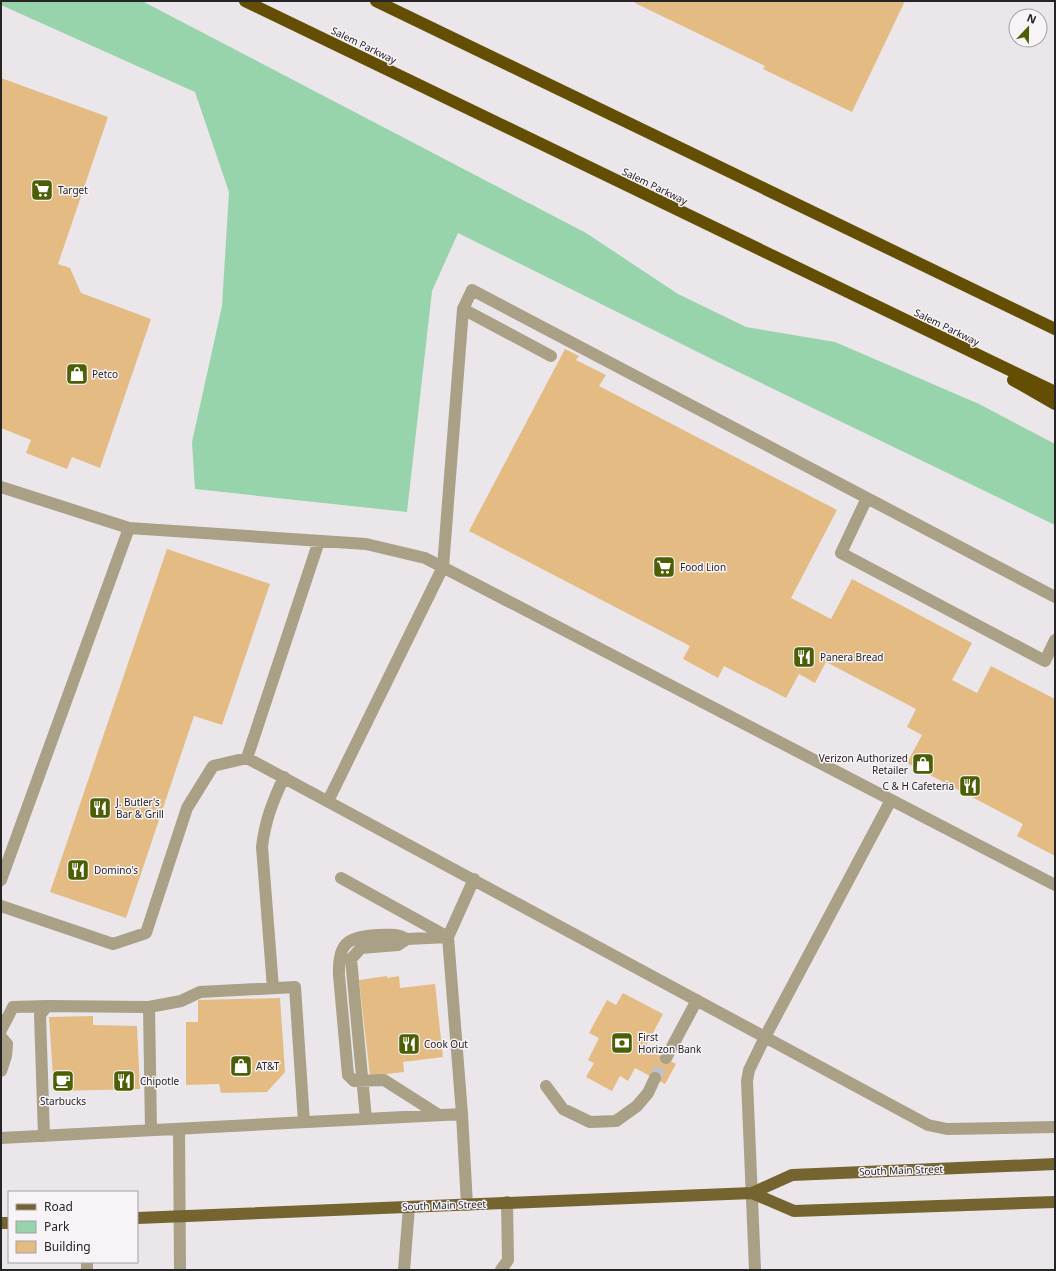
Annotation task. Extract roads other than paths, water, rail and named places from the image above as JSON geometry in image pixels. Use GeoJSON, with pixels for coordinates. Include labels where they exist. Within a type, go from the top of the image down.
{"type":"FeatureCollection","features":[{"type":"Feature","properties":{"kind":"highway","name":"Salem Parkway"},"geometry":{"type":"LineString","coordinates":[[245,1],[1055,392]]}},
{"type":"Feature","properties":{"kind":"highway"},"geometry":{"type":"LineString","coordinates":[[376,1],[1055,329]]}},
{"type":"Feature","properties":{"kind":"highway"},"geometry":{"type":"LineString","coordinates":[[927,330],[1055,404]]}},
{"type":"Feature","properties":{"kind":"main road","name":"South Main Street"},"geometry":{"type":"LineString","coordinates":[[138,1218],[752,1193],[792,1175],[1055,1164]]}},
{"type":"Feature","properties":{"kind":"main road","name":"South Main Street"},"geometry":{"type":"LineString","coordinates":[[752,1193],[794,1211],[976,1203],[1055,1202]]}},
{"type":"Feature","properties":{"kind":"street"},"geometry":{"type":"LineString","coordinates":[[328,801],[443,567],[463,310],[472,290],[1055,597]]}},
{"type":"Feature","properties":{"kind":"street"},"geometry":{"type":"LineString","coordinates":[[463,310],[551,356]]}},
{"type":"Feature","properties":{"kind":"street"},"geometry":{"type":"LineString","coordinates":[[1,487],[130,528],[366,544],[425,558],[1055,885]]}},
{"type":"Feature","properties":{"kind":"street"},"geometry":{"type":"LineString","coordinates":[[866,498],[840,553],[1045,661],[1055,640]]}},
{"type":"Feature","properties":{"kind":"street"},"geometry":{"type":"LineString","coordinates":[[1,880],[130,528]]}},
{"type":"Feature","properties":{"kind":"street"},"geometry":{"type":"LineString","coordinates":[[247,758],[319,541]]}},
{"type":"Feature","properties":{"kind":"street"},"geometry":{"type":"LineString","coordinates":[[1,906],[113,944],[146,933],[187,808],[213,766],[247,758],[928,1125],[948,1129],[1055,1127]]}},
{"type":"Feature","properties":{"kind":"street"},"geometry":{"type":"LineString","coordinates":[[274,988],[262,847],[264,829],[270,807],[284,777]]}},
{"type":"Feature","properties":{"kind":"street"},"geometry":{"type":"LineString","coordinates":[[755,1270],[747,1081],[748,1070],[891,800]]}},
{"type":"Feature","properties":{"kind":"street"},"geometry":{"type":"LineString","coordinates":[[341,878],[448,937]]}},
{"type":"Feature","properties":{"kind":"street"},"geometry":{"type":"LineString","coordinates":[[467,1205],[462,1114],[448,937],[474,879]]}},
{"type":"Feature","properties":{"kind":"street"},"geometry":{"type":"LineString","coordinates":[[366,1119],[351,959],[361,948],[398,945],[407,939],[448,937]]}},
{"type":"Feature","properties":{"kind":"street"},"geometry":{"type":"LineString","coordinates":[[1,1030],[14,1007],[149,1007],[181,1001],[200,992],[295,987],[304,1122]]}},
{"type":"Feature","properties":{"kind":"street"},"geometry":{"type":"LineString","coordinates":[[666,1058],[697,1000]]}},
{"type":"Feature","properties":{"kind":"street"},"geometry":{"type":"LineString","coordinates":[[44,1136],[40,1015],[47,1006]]}},
{"type":"Feature","properties":{"kind":"street"},"geometry":{"type":"LineString","coordinates":[[149,1007],[151,1130]]}},
{"type":"Feature","properties":{"kind":"street"},"geometry":{"type":"LineString","coordinates":[[1,1037],[8,1044],[1,1071]]}},
{"type":"Feature","properties":{"kind":"street"},"geometry":{"type":"LineString","coordinates":[[546,1086],[563,1109],[590,1122],[616,1121],[637,1106],[648,1094],[655,1078]]}},
{"type":"Feature","properties":{"kind":"street"},"geometry":{"type":"LineString","coordinates":[[362,1081],[384,1080],[439,1115]]}},
{"type":"Feature","properties":{"kind":"street"},"geometry":{"type":"LineString","coordinates":[[1,1138],[462,1114]]}},
{"type":"Feature","properties":{"kind":"street"},"geometry":{"type":"LineString","coordinates":[[179,1129],[180,1270]]}},
{"type":"Feature","properties":{"kind":"street"},"geometry":{"type":"LineString","coordinates":[[501,1270],[508,1260],[507,1202]]}},
{"type":"Feature","properties":{"kind":"street"},"geometry":{"type":"LineString","coordinates":[[404,1270],[409,1207]]}},
{"type":"Feature","properties":{"kind":"tunnel"},"geometry":{"type":"LineString","coordinates":[[655,1078],[666,1058]]}},
{"type":"Feature","properties":{"kind":"place","name":"Target"},"geometry":{"type":"Point","coordinates":[42,190]}},
{"type":"Feature","properties":{"kind":"place","name":"Petco"},"geometry":{"type":"Point","coordinates":[77,374]}},
{"type":"Feature","properties":{"kind":"place","name":"Food Lion"},"geometry":{"type":"Point","coordinates":[664,567]}},
{"type":"Feature","properties":{"kind":"place","name":"Panera Bread"},"geometry":{"type":"Point","coordinates":[804,657]}},
{"type":"Feature","properties":{"kind":"place","name":"Verizon Authorized Retailer"},"geometry":{"type":"Point","coordinates":[923,764]}},
{"type":"Feature","properties":{"kind":"place","name":"C & H Cafeteria"},"geometry":{"type":"Point","coordinates":[970,786]}},
{"type":"Feature","properties":{"kind":"place","name":"J. Butler's Bar & Grill"},"geometry":{"type":"Point","coordinates":[100,808]}},
{"type":"Feature","properties":{"kind":"place","name":"Domino's"},"geometry":{"type":"Point","coordinates":[78,870]}},
{"type":"Feature","properties":{"kind":"place","name":"First Horizon Bank"},"geometry":{"type":"Point","coordinates":[622,1043]}},
{"type":"Feature","properties":{"kind":"place","name":"Cook Out"},"geometry":{"type":"Point","coordinates":[409,1044]}},
{"type":"Feature","properties":{"kind":"place","name":"AT&T"},"geometry":{"type":"Point","coordinates":[241,1066]}},
{"type":"Feature","properties":{"kind":"place","name":"Starbucks"},"geometry":{"type":"Point","coordinates":[63,1081]}},
{"type":"Feature","properties":{"kind":"place","name":"Chipotle"},"geometry":{"type":"Point","coordinates":[124,1081]}}]}
